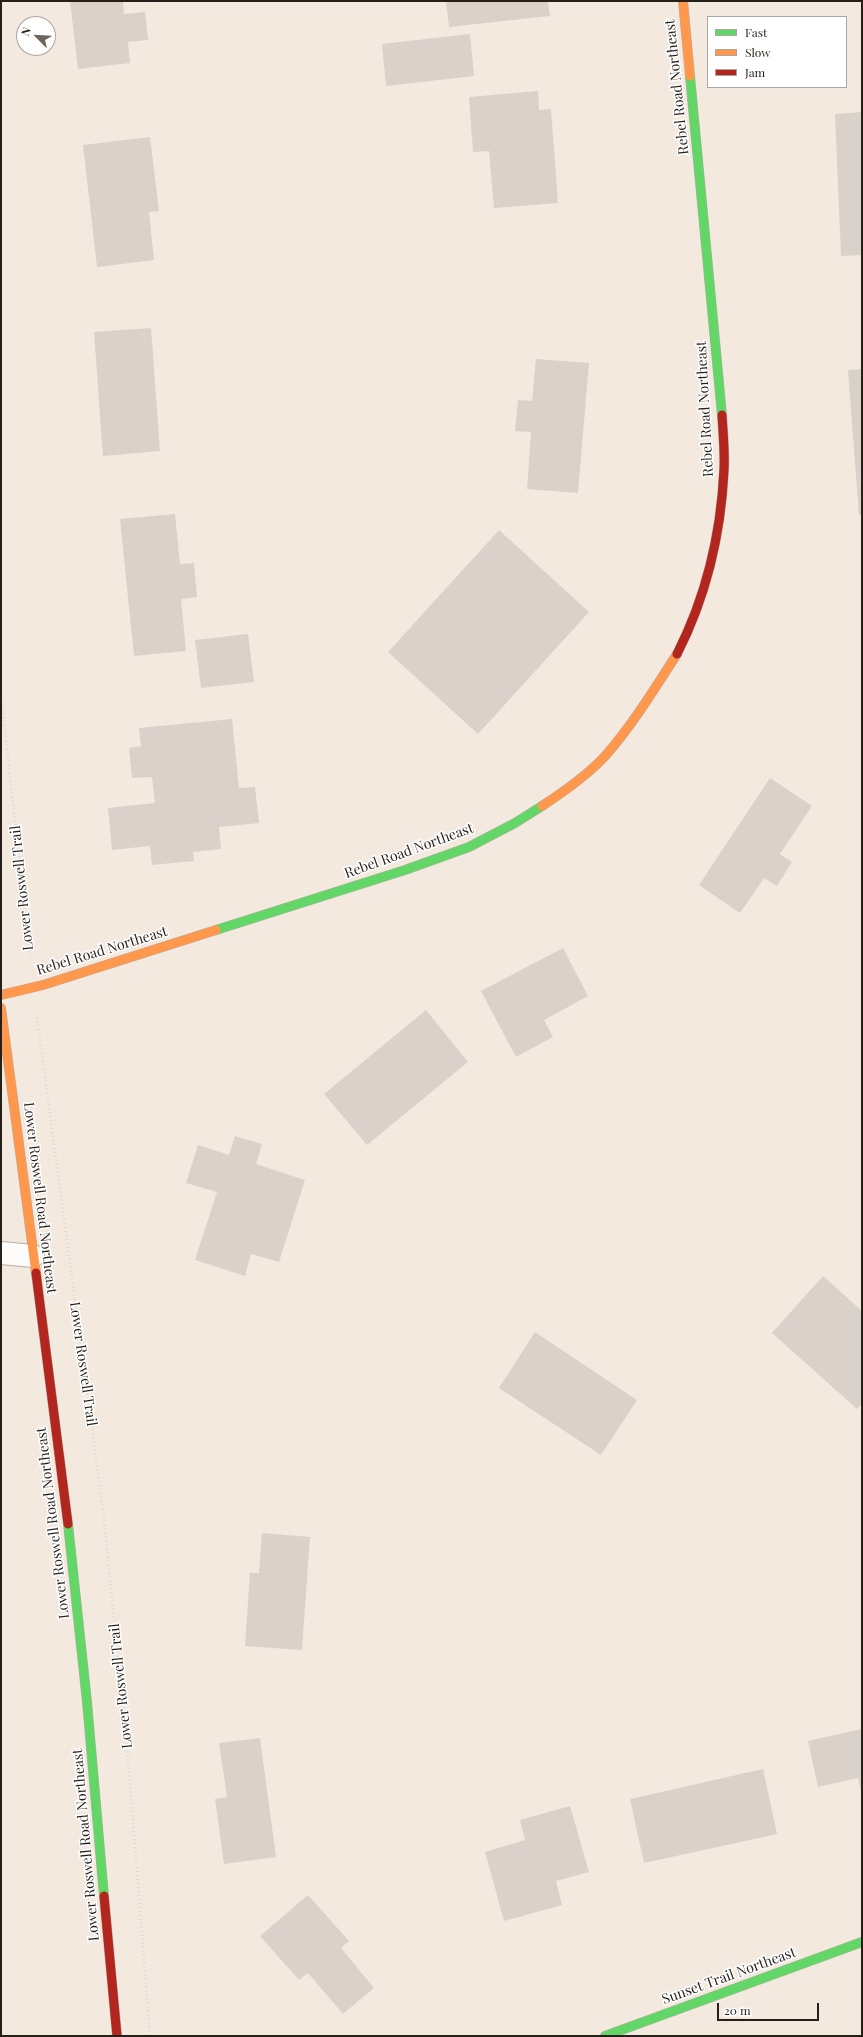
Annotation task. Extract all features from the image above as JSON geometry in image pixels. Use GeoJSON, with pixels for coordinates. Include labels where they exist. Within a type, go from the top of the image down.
{"type":"FeatureCollection","features":[{"type":"Feature","properties":{"kind":"street","name":"Rebel Road Northeast"},"geometry":{"type":"LineString","coordinates":[[1,995],[33,987],[405,870],[469,847],[515,823],[570,788],[606,755],[645,704],[678,653],[704,590],[717,533],[724,469],[721,394],[682,1]]}},
{"type":"Feature","properties":{"kind":"street","name":"Lower Roswell Road Northeast"},"geometry":{"type":"LineString","coordinates":[[1,1008],[65,1495],[87,1702],[117,2036]]}},
{"type":"Feature","properties":{"kind":"street"},"geometry":{"type":"LineString","coordinates":[[1,1253],[33,1256]]}},
{"type":"Feature","properties":{"kind":"street","name":"Sunset Trail Northeast"},"geometry":{"type":"LineString","coordinates":[[605,2036],[862,1942]]}},
{"type":"Feature","properties":{"kind":"path","name":"Lower Roswell Trail"},"geometry":{"type":"LineString","coordinates":[[1,693],[33,987],[104,1518],[129,1771],[150,2036]]}},
{"type":"Feature","properties":{"kind":"building"},"geometry":{"type":"Polygon","coordinates":[[[70,1],[123,1],[124,14],[145,12],[148,40],[128,42],[130,63],[78,69],[70,1]]]}},
{"type":"Feature","properties":{"kind":"building"},"geometry":{"type":"Polygon","coordinates":[[[446,1],[548,1],[550,16],[449,27],[446,1]]]}},
{"type":"Feature","properties":{"kind":"building"},"geometry":{"type":"Polygon","coordinates":[[[470,34],[474,76],[386,86],[382,44],[470,34]]]}},
{"type":"Feature","properties":{"kind":"building"},"geometry":{"type":"Polygon","coordinates":[[[538,91],[539,110],[551,109],[558,203],[494,208],[489,151],[473,152],[469,97],[538,91]]]}},
{"type":"Feature","properties":{"kind":"building"},"geometry":{"type":"Polygon","coordinates":[[[862,112],[862,255],[841,256],[835,114],[862,112]]]}},
{"type":"Feature","properties":{"kind":"building"},"geometry":{"type":"Polygon","coordinates":[[[150,137],[159,211],[149,212],[154,260],[97,267],[83,145],[150,137]]]}},
{"type":"Feature","properties":{"kind":"building"},"geometry":{"type":"Polygon","coordinates":[[[151,328],[160,451],[103,456],[94,332],[151,328]]]}},
{"type":"Feature","properties":{"kind":"building"},"geometry":{"type":"Polygon","coordinates":[[[536,359],[589,363],[578,493],[527,489],[531,432],[515,431],[518,400],[532,401],[536,359]]]}},
{"type":"Feature","properties":{"kind":"building"},"geometry":{"type":"Polygon","coordinates":[[[862,369],[862,515],[859,515],[848,370],[862,369]]]}},
{"type":"Feature","properties":{"kind":"building"},"geometry":{"type":"Polygon","coordinates":[[[175,514],[180,564],[194,563],[197,597],[181,599],[186,651],[134,656],[120,519],[175,514]]]}},
{"type":"Feature","properties":{"kind":"building"},"geometry":{"type":"Polygon","coordinates":[[[499,530],[589,612],[478,734],[388,652],[499,530]]]}},
{"type":"Feature","properties":{"kind":"building"},"geometry":{"type":"Polygon","coordinates":[[[248,634],[254,682],[201,688],[195,640],[248,634]]]}},
{"type":"Feature","properties":{"kind":"building"},"geometry":{"type":"Polygon","coordinates":[[[232,719],[239,788],[255,787],[259,823],[219,827],[221,849],[193,852],[194,861],[152,865],[150,846],[112,850],[108,808],[155,803],[152,777],[132,778],[129,748],[141,746],[139,728],[232,719]]]}},
{"type":"Feature","properties":{"kind":"building"},"geometry":{"type":"Polygon","coordinates":[[[770,778],[812,806],[780,854],[792,862],[777,886],[764,878],[740,913],[699,885],[770,778]]]}},
{"type":"Feature","properties":{"kind":"building"},"geometry":{"type":"Polygon","coordinates":[[[563,948],[588,996],[544,1020],[553,1037],[516,1057],[481,991],[563,948]]]}},
{"type":"Feature","properties":{"kind":"building"},"geometry":{"type":"Polygon","coordinates":[[[426,1010],[468,1062],[367,1145],[324,1094],[426,1010]]]}},
{"type":"Feature","properties":{"kind":"building"},"geometry":{"type":"Polygon","coordinates":[[[235,1136],[262,1144],[256,1164],[305,1180],[279,1262],[251,1254],[245,1276],[195,1260],[217,1192],[186,1183],[198,1145],[229,1155],[235,1136]]]}},
{"type":"Feature","properties":{"kind":"building"},"geometry":{"type":"Polygon","coordinates":[[[823,1276],[862,1311],[862,1404],[857,1409],[772,1333],[823,1276]]]}},
{"type":"Feature","properties":{"kind":"building"},"geometry":{"type":"Polygon","coordinates":[[[535,1332],[637,1400],[601,1455],[499,1388],[535,1332]]]}},
{"type":"Feature","properties":{"kind":"building"},"geometry":{"type":"Polygon","coordinates":[[[262,1533],[310,1537],[302,1650],[245,1646],[250,1573],[259,1573],[262,1533]]]}},
{"type":"Feature","properties":{"kind":"building"},"geometry":{"type":"Polygon","coordinates":[[[862,1729],[862,1796],[858,1778],[818,1787],[808,1741],[862,1729]]]}},
{"type":"Feature","properties":{"kind":"building"},"geometry":{"type":"Polygon","coordinates":[[[260,1738],[276,1857],[224,1864],[215,1799],[227,1797],[219,1743],[260,1738]]]}},
{"type":"Feature","properties":{"kind":"building"},"geometry":{"type":"Polygon","coordinates":[[[763,1769],[777,1834],[644,1863],[630,1799],[763,1769]]]}},
{"type":"Feature","properties":{"kind":"building"},"geometry":{"type":"Polygon","coordinates":[[[570,1806],[589,1872],[556,1881],[562,1905],[504,1921],[485,1852],[525,1840],[520,1820],[570,1806]]]}},
{"type":"Feature","properties":{"kind":"building"},"geometry":{"type":"Polygon","coordinates":[[[308,1895],[349,1941],[341,1948],[374,1988],[343,2014],[308,1973],[299,1980],[260,1936],[308,1895]]]}},
{"type":"Feature","properties":{"kind":"traffic: fast"},"geometry":{"type":"LineString","coordinates":[[690,76],[722,415]]}},
{"type":"Feature","properties":{"kind":"traffic: fast"},"geometry":{"type":"LineString","coordinates":[[216,930],[405,870],[469,847],[515,823],[542,806]]}},
{"type":"Feature","properties":{"kind":"traffic: fast"},"geometry":{"type":"LineString","coordinates":[[68,1524],[87,1702],[104,1896]]}},
{"type":"Feature","properties":{"kind":"traffic: fast"},"geometry":{"type":"LineString","coordinates":[[605,2036],[862,1942]]}},
{"type":"Feature","properties":{"kind":"traffic: slow"},"geometry":{"type":"LineString","coordinates":[[683,1],[690,76]]}},
{"type":"Feature","properties":{"kind":"traffic: slow"},"geometry":{"type":"LineString","coordinates":[[542,806],[576,782],[606,755],[635,718],[677,654]]}},
{"type":"Feature","properties":{"kind":"traffic: slow"},"geometry":{"type":"LineString","coordinates":[[1,995],[43,985],[216,930]]}},
{"type":"Feature","properties":{"kind":"traffic: slow"},"geometry":{"type":"LineString","coordinates":[[1,1008],[36,1273]]}},
{"type":"Feature","properties":{"kind":"traffic: jam"},"geometry":{"type":"LineString","coordinates":[[677,654],[704,587],[715,541],[724,470],[722,415]]}},
{"type":"Feature","properties":{"kind":"traffic: jam"},"geometry":{"type":"LineString","coordinates":[[36,1273],[68,1524]]}},
{"type":"Feature","properties":{"kind":"traffic: jam"},"geometry":{"type":"LineString","coordinates":[[104,1896],[117,2036]]}}]}
